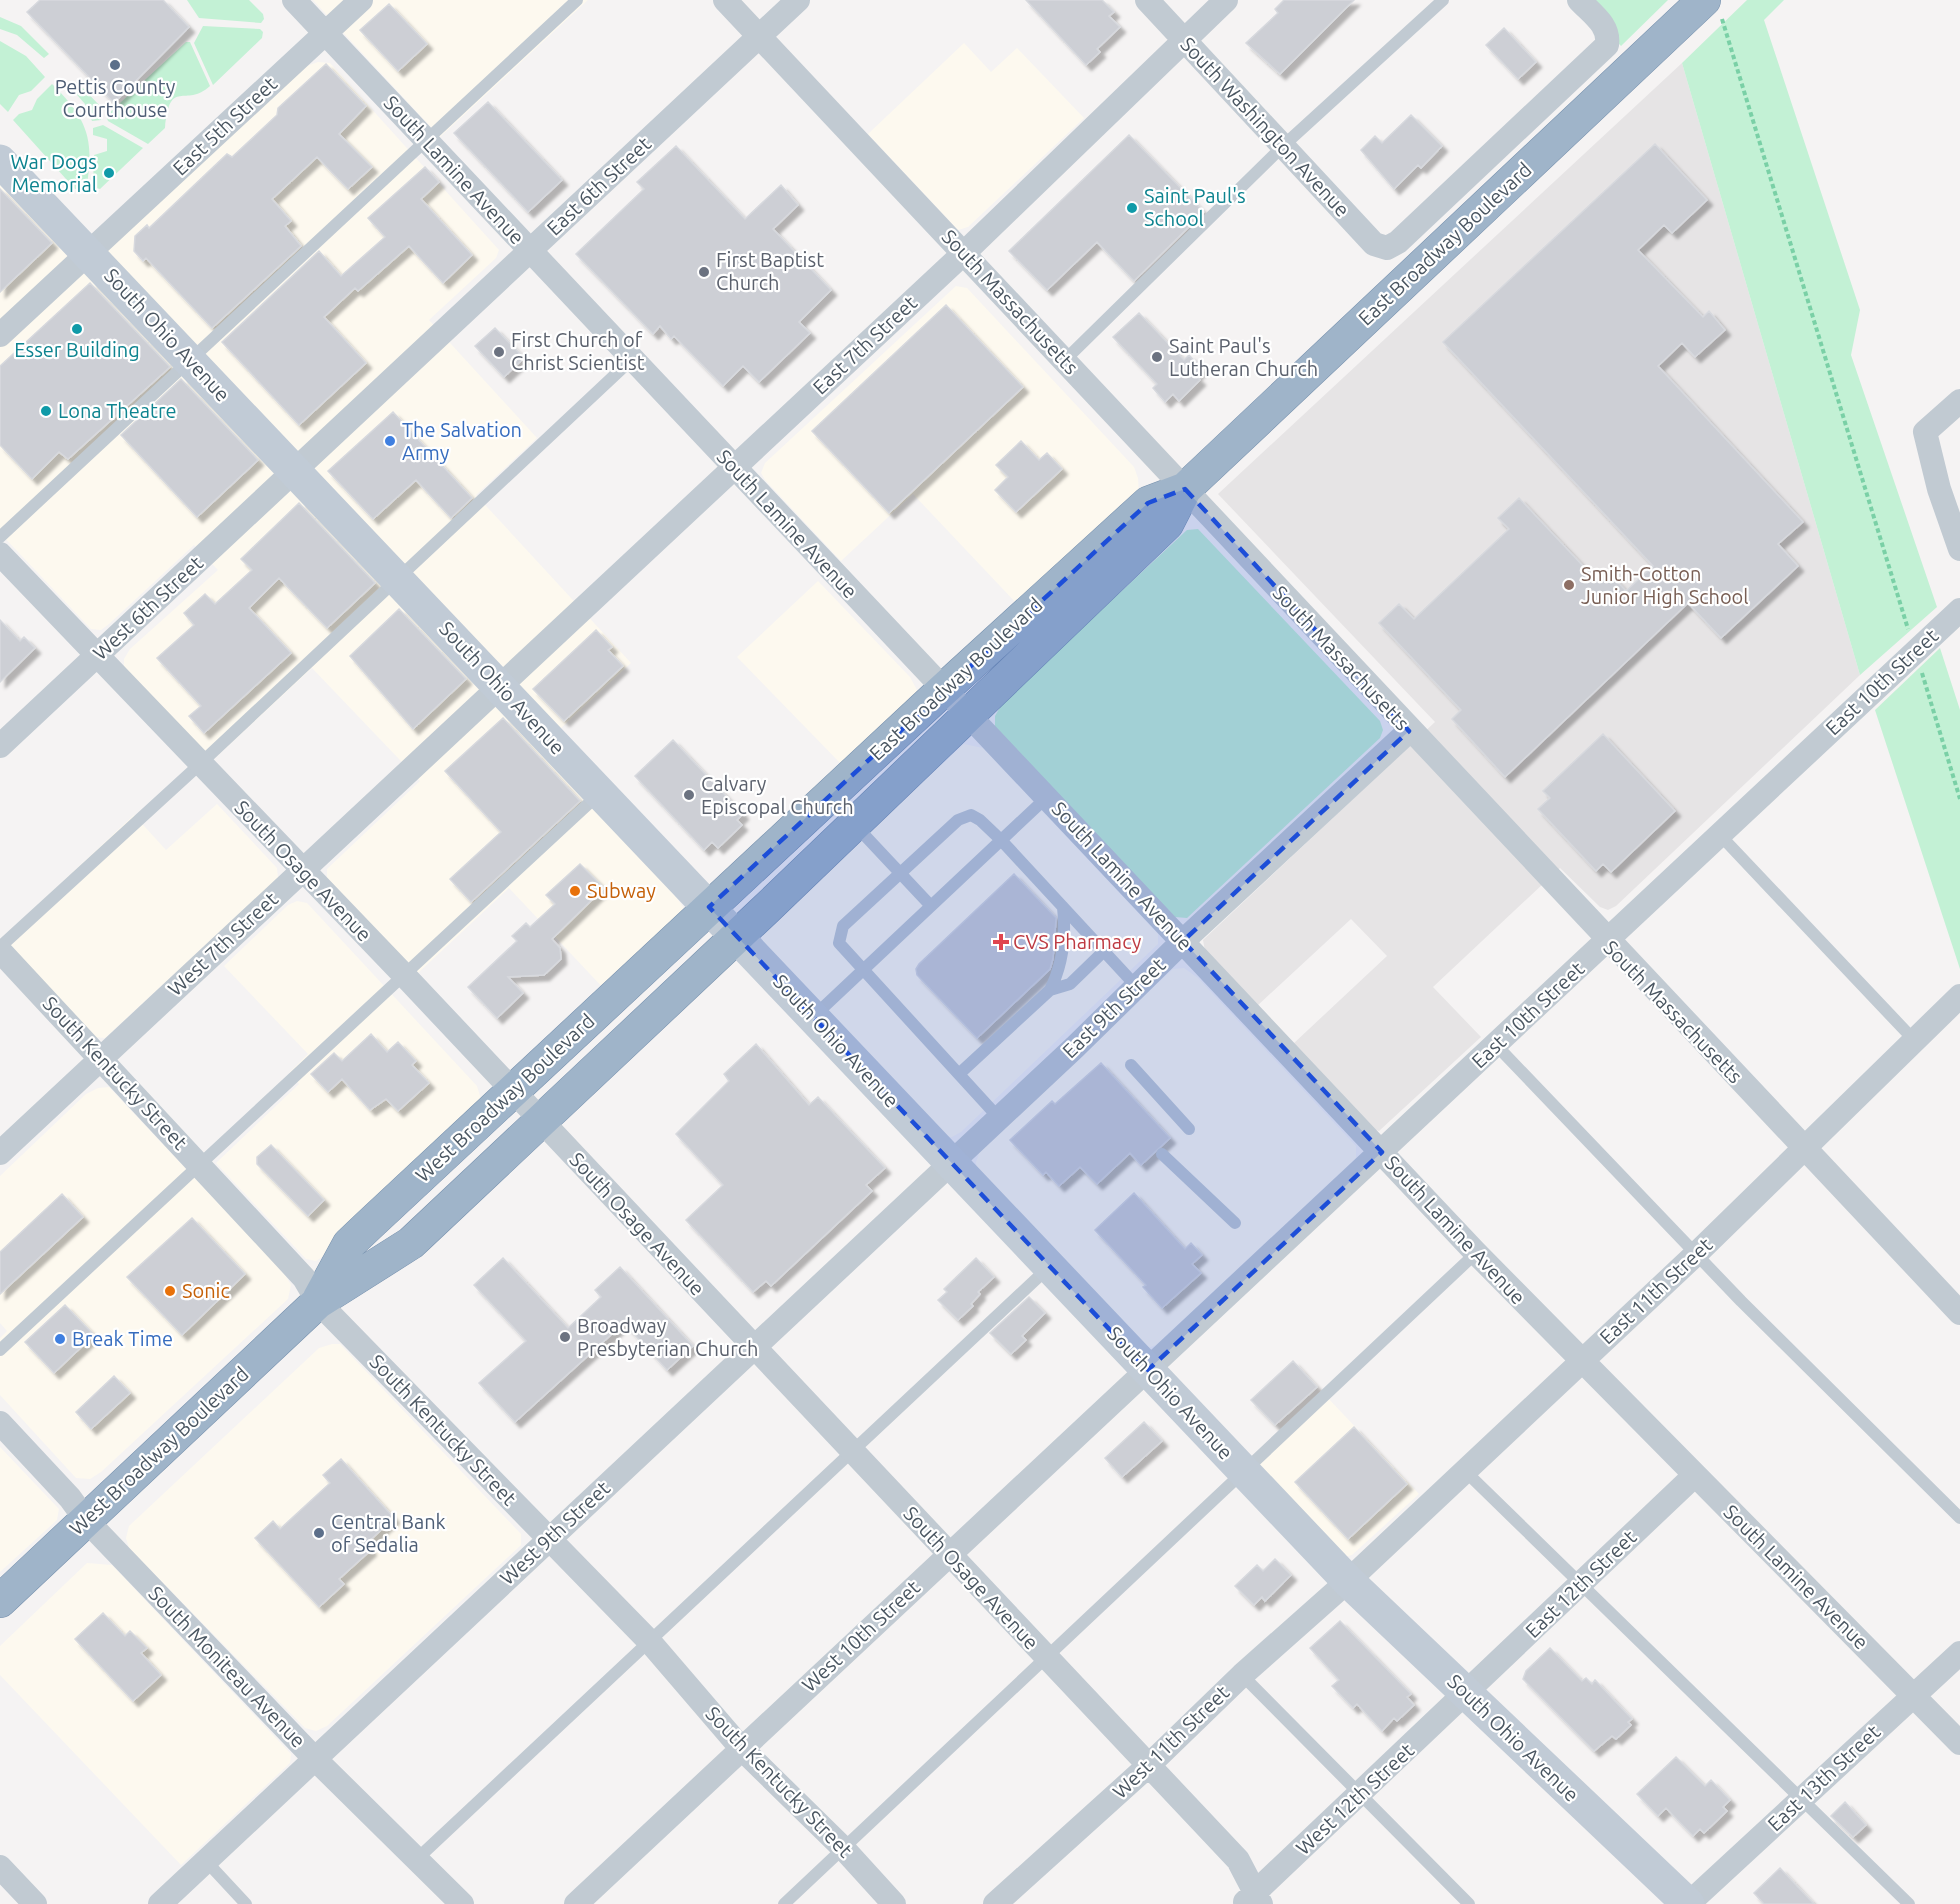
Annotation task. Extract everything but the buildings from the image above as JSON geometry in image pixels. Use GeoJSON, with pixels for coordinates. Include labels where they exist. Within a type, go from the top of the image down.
{"type":"FeatureCollection","features":[{"type":"Feature","properties":{"kind":"highway","name":"East Broadway Boulevard"},"geometry":{"type":"LineString","coordinates":[[737,936],[1167,524],[1185,489],[1704,0]]}},
{"type":"Feature","properties":{"kind":"highway","name":"East Broadway Boulevard"},"geometry":{"type":"LineString","coordinates":[[709,907],[1148,503],[1185,489]]}},
{"type":"Feature","properties":{"kind":"highway","name":"West Broadway Boulevard"},"geometry":{"type":"LineString","coordinates":[[318,1302],[349,1244],[709,907]]}},
{"type":"Feature","properties":{"kind":"highway","name":"West Broadway Boulevard"},"geometry":{"type":"LineString","coordinates":[[0,1600],[318,1302],[411,1243],[737,936]]}},
{"type":"Feature","properties":{"kind":"main road","name":"South Ohio Avenue"},"geometry":{"type":"LineString","coordinates":[[0,161],[296,470],[1348,1581],[1688,1904]]}},
{"type":"Feature","properties":{"kind":"street","name":"South Lamine Avenue"},"geometry":{"type":"LineString","coordinates":[[294,0],[1476,1253],[1960,1743]]}},
{"type":"Feature","properties":{"kind":"street","name":"East 5th Street"},"geometry":{"type":"LineString","coordinates":[[0,335],[362,0]]}},
{"type":"Feature","properties":{"kind":"street","name":"South Massachusetts"},"geometry":{"type":"LineString","coordinates":[[725,0],[1065,360],[1606,942],[1960,1312]]}},
{"type":"Feature","properties":{"kind":"street","name":"East 6th Street"},"geometry":{"type":"LineString","coordinates":[[296,470],[798,0]]}},
{"type":"Feature","properties":{"kind":"street","name":"South Washington Avenue"},"geometry":{"type":"LineString","coordinates":[[1147,0],[1374,244],[1387,248],[1398,242],[1607,45],[1609,35],[1605,27],[1579,0]]}},
{"type":"Feature","properties":{"kind":"street","name":"East 7th Street"},"geometry":{"type":"LineString","coordinates":[[499,685],[964,253],[1226,0]]}},
{"type":"Feature","properties":{"kind":"street"},"geometry":{"type":"LineString","coordinates":[[1960,400],[1925,432],[1939,489],[1960,549]]}},
{"type":"Feature","properties":{"kind":"street","name":"West 6th Street"},"geometry":{"type":"LineString","coordinates":[[0,746],[296,470]]}},
{"type":"Feature","properties":{"kind":"street","name":"South Osage Avenue"},"geometry":{"type":"LineString","coordinates":[[0,554],[301,871],[404,975],[1238,1860],[1253,1900]]}},
{"type":"Feature","properties":{"kind":"street","name":"East 10th Street"},"geometry":{"type":"LineString","coordinates":[[1148,1370],[1960,610]]}},
{"type":"Feature","properties":{"kind":"street","name":"West 7th Street"},"geometry":{"type":"LineString","coordinates":[[0,1153],[499,685]]}},
{"type":"Feature","properties":{"kind":"street","name":"East 9th Street"},"geometry":{"type":"LineString","coordinates":[[951,1162],[1408,731]]}},
{"type":"Feature","properties":{"kind":"street","name":"South Kentucky Street"},"geometry":{"type":"LineString","coordinates":[[0,949],[304,1278],[318,1302],[650,1642],[741,1748],[843,1848],[894,1904]]}},
{"type":"Feature","properties":{"kind":"street","name":"East 11th Street"},"geometry":{"type":"LineString","coordinates":[[1348,1581],[1696,1254],[1960,996]]}},
{"type":"Feature","properties":{"kind":"street","name":"West 9th Street"},"geometry":{"type":"LineString","coordinates":[[160,1904],[951,1162]]}},
{"type":"Feature","properties":{"kind":"street","name":"West 10th Street"},"geometry":{"type":"LineString","coordinates":[[576,1904],[1148,1370]]}},
{"type":"Feature","properties":{"kind":"street","name":"South Moniteau Avenue"},"geometry":{"type":"LineString","coordinates":[[0,1423],[70,1498],[86,1520],[315,1759],[418,1858],[462,1904]]}},
{"type":"Feature","properties":{"kind":"street","name":"East 12th Street"},"geometry":{"type":"LineString","coordinates":[[1466,1693],[1695,1475]]}},
{"type":"Feature","properties":{"kind":"street","name":"West 11th Street"},"geometry":{"type":"LineString","coordinates":[[995,1904],[1148,1766],[1242,1675],[1348,1581]]}},
{"type":"Feature","properties":{"kind":"street","name":"East 13th Street"},"geometry":{"type":"LineString","coordinates":[[1688,1904],[1960,1653]]}},
{"type":"Feature","properties":{"kind":"street","name":"West 12th Street"},"geometry":{"type":"LineString","coordinates":[[1253,1900],[1466,1693]]}},
{"type":"Feature","properties":{"kind":"street"},"geometry":{"type":"LineString","coordinates":[[0,1867],[35,1904]]}},
{"type":"Feature","properties":{"kind":"lane"},"geometry":{"type":"LineString","coordinates":[[0,537],[577,0]]}},
{"type":"Feature","properties":{"kind":"lane"},"geometry":{"type":"LineString","coordinates":[[1065,360],[1284,146],[1443,0]]}},
{"type":"Feature","properties":{"kind":"lane"},"geometry":{"type":"LineString","coordinates":[[0,949],[632,359]]}},
{"type":"Feature","properties":{"kind":"lane"},"geometry":{"type":"LineString","coordinates":[[0,1350],[601,792]]}},
{"type":"Feature","properties":{"kind":"lane"},"geometry":{"type":"LineString","coordinates":[[814,1017],[1047,797]]}},
{"type":"Feature","properties":{"kind":"lane"},"geometry":{"type":"LineString","coordinates":[[998,1117],[839,943],[843,926],[958,820],[971,815],[980,820],[1001,840],[1137,987]]}},
{"type":"Feature","properties":{"kind":"lane"},"geometry":{"type":"LineString","coordinates":[[854,824],[931,906]]}},
{"type":"Feature","properties":{"kind":"lane"},"geometry":{"type":"LineString","coordinates":[[1720,835],[1914,1040]]}},
{"type":"Feature","properties":{"kind":"lane"},"geometry":{"type":"LineString","coordinates":[[959,1074],[1050,990],[1060,965],[1065,923],[1063,907]]}},
{"type":"Feature","properties":{"kind":"lane"},"geometry":{"type":"LineString","coordinates":[[1050,990],[1070,984],[1104,951]]}},
{"type":"Feature","properties":{"kind":"lane"},"geometry":{"type":"LineString","coordinates":[[1496,1045],[1696,1254],[1960,1518]]}},
{"type":"Feature","properties":{"kind":"lane"},"geometry":{"type":"LineString","coordinates":[[1131,1065],[1190,1129]]}},
{"type":"Feature","properties":{"kind":"lane"},"geometry":{"type":"LineString","coordinates":[[1162,1154],[1235,1223]]}},
{"type":"Feature","properties":{"kind":"lane"},"geometry":{"type":"LineString","coordinates":[[784,1904],[1476,1253]]}},
{"type":"Feature","properties":{"kind":"lane"},"geometry":{"type":"LineString","coordinates":[[418,1858],[853,1453],[1050,1266]]}},
{"type":"Feature","properties":{"kind":"lane"},"geometry":{"type":"LineString","coordinates":[[1465,1471],[1909,1904]]}},
{"type":"Feature","properties":{"kind":"lane"},"geometry":{"type":"LineString","coordinates":[[1242,1675],[1469,1904]]}},
{"type":"Feature","properties":{"kind":"lane"},"geometry":{"type":"LineString","coordinates":[[206,1861],[246,1904]]}},
{"type":"Feature","properties":{"kind":"path"},"geometry":{"type":"LineString","coordinates":[[1724,25],[1910,634]]}},
{"type":"Feature","properties":{"kind":"path"},"geometry":{"type":"LineString","coordinates":[[1920,665],[1960,799]]}},
{"type":"Feature","properties":{"kind":"highlighted area"},"geometry":{"type":"Polygon","coordinates":[[[1185,489],[1409,731],[1183,941],[1382,1152],[1148,1370],[709,907],[1148,503],[1185,489]]]}},
{"type":"Feature","properties":{"kind":"shaded area"},"geometry":{"type":"Polygon","coordinates":[[[313,0],[588,0],[440,137],[313,0]]]}},
{"type":"Feature","properties":{"kind":"shaded area"},"geometry":{"type":"Polygon","coordinates":[[[964,43],[991,72],[1017,48],[1084,118],[968,227],[958,230],[868,134],[964,43]]]}},
{"type":"Feature","properties":{"kind":"shaded area"},"geometry":{"type":"Polygon","coordinates":[[[318,62],[330,63],[499,250],[496,258],[429,320],[537,438],[476,495],[631,663],[560,729],[683,907],[682,920],[606,991],[509,888],[417,974],[327,878],[327,869],[420,781],[312,668],[212,761],[124,667],[124,659],[130,649],[218,570],[194,545],[101,630],[91,629],[0,533],[0,185],[83,272],[304,67],[318,62]]]}},
{"type":"Feature","properties":{"kind":"shaded area","name":"Smith-Cotton Junior High School"},"geometry":{"type":"Polygon","coordinates":[[[1682,63],[1860,675],[1616,906],[1608,910],[1600,907],[1560,868],[1433,987],[1481,1037],[1379,1131],[1370,1128],[1293,1044],[1387,956],[1351,919],[1257,1006],[1205,951],[1203,940],[1435,722],[1218,494],[1682,63]]]}},
{"type":"Feature","properties":{"kind":"shaded area"},"geometry":{"type":"Polygon","coordinates":[[[956,286],[967,288],[1134,467],[1138,478],[1139,494],[1019,606],[913,494],[841,561],[761,473],[765,463],[956,286]]]}},
{"type":"Feature","properties":{"kind":"shaded area"},"geometry":{"type":"Polygon","coordinates":[[[818,581],[910,677],[917,690],[915,701],[844,767],[737,657],[818,581]]]}},
{"type":"Feature","properties":{"kind":"shaded area"},"geometry":{"type":"Polygon","coordinates":[[[964,744],[983,748],[1158,934],[1158,944],[961,1132],[952,1137],[942,1136],[763,947],[762,936],[768,924],[964,744]]]}},
{"type":"Feature","properties":{"kind":"shaded area"},"geometry":{"type":"Polygon","coordinates":[[[217,804],[277,868],[278,878],[105,1038],[95,1037],[2,938],[134,815],[166,850],[217,804]]]}},
{"type":"Feature","properties":{"kind":"shaded area"},"geometry":{"type":"Polygon","coordinates":[[[297,901],[307,903],[477,1086],[481,1099],[325,1255],[316,1261],[306,1259],[216,1163],[299,1084],[289,1073],[308,1054],[224,966],[288,905],[297,901]]]}},
{"type":"Feature","properties":{"kind":"shaded area"},"geometry":{"type":"Polygon","coordinates":[[[1184,968],[1198,978],[1356,1146],[1356,1158],[1156,1345],[1145,1349],[977,1172],[976,1162],[981,1148],[1173,969],[1184,968]]]}},
{"type":"Feature","properties":{"kind":"shaded area"},"geometry":{"type":"Polygon","coordinates":[[[109,1087],[284,1273],[291,1285],[288,1299],[101,1472],[90,1479],[76,1478],[0,1395],[0,1338],[7,1331],[0,1323],[0,1176],[86,1094],[98,1088],[109,1087]]]}},
{"type":"Feature","properties":{"kind":"shaded area"},"geometry":{"type":"Polygon","coordinates":[[[340,1344],[521,1534],[521,1545],[327,1726],[316,1731],[305,1728],[129,1548],[126,1538],[129,1526],[319,1348],[340,1344]]]}},
{"type":"Feature","properties":{"kind":"shaded area"},"geometry":{"type":"Polygon","coordinates":[[[1325,1395],[1419,1494],[1352,1555],[1345,1557],[1252,1463],[1325,1395]]]}},
{"type":"Feature","properties":{"kind":"shaded area"},"geometry":{"type":"Polygon","coordinates":[[[0,1447],[59,1509],[57,1520],[0,1572],[0,1447]]]}},
{"type":"Feature","properties":{"kind":"shaded area"},"geometry":{"type":"Polygon","coordinates":[[[87,1563],[112,1565],[291,1754],[290,1763],[181,1865],[0,1675],[0,1646],[87,1563]]]}},
{"type":"Feature","properties":{"kind":"green space"},"geometry":{"type":"Polygon","coordinates":[[[187,0],[249,0],[263,14],[264,19],[261,23],[199,18],[187,0]]]}},
{"type":"Feature","properties":{"kind":"green space"},"geometry":{"type":"Polygon","coordinates":[[[1579,0],[1668,0],[1621,46],[1579,0]]]}},
{"type":"Feature","properties":{"kind":"green space"},"geometry":{"type":"Polygon","coordinates":[[[1747,0],[1784,0],[1764,20],[1860,310],[1851,355],[1937,607],[1860,675],[1682,63],[1747,0]]]}},
{"type":"Feature","properties":{"kind":"green space"},"geometry":{"type":"Polygon","coordinates":[[[0,17],[21,26],[49,54],[44,58],[17,35],[0,29],[0,17]]]}},
{"type":"Feature","properties":{"kind":"green space"},"geometry":{"type":"Polygon","coordinates":[[[203,26],[260,29],[263,32],[262,38],[213,85],[194,43],[203,26]]]}},
{"type":"Feature","properties":{"kind":"green space"},"geometry":{"type":"Polygon","coordinates":[[[0,41],[26,56],[45,77],[31,91],[19,95],[8,112],[0,104],[0,41]]]}},
{"type":"Feature","properties":{"kind":"green space"},"geometry":{"type":"Polygon","coordinates":[[[186,42],[190,42],[210,86],[193,95],[175,98],[167,112],[165,128],[148,144],[108,121],[106,116],[186,42]]]}},
{"type":"Feature","properties":{"kind":"green space"},"geometry":{"type":"Polygon","coordinates":[[[77,82],[101,107],[101,120],[92,121],[85,104],[71,88],[77,82]]]}},
{"type":"Feature","properties":{"kind":"green space"},"geometry":{"type":"Polygon","coordinates":[[[52,84],[74,108],[86,131],[90,157],[86,190],[75,189],[13,120],[19,114],[32,110],[37,99],[52,84]]]}},
{"type":"Feature","properties":{"kind":"green space"},"geometry":{"type":"Polygon","coordinates":[[[103,125],[143,148],[100,189],[93,187],[94,155],[107,151],[107,139],[93,135],[93,128],[103,125]]]}},
{"type":"Feature","properties":{"kind":"green space"},"geometry":{"type":"Polygon","coordinates":[[[1198,529],[1380,721],[1383,730],[1380,738],[1187,918],[1175,917],[995,730],[995,716],[1003,702],[1187,530],[1198,529]]]}},
{"type":"Feature","properties":{"kind":"green space"},"geometry":{"type":"Polygon","coordinates":[[[1940,648],[1960,710],[1960,969],[1875,710],[1940,648]]]}},
{"type":"Feature","properties":{"kind":"place","name":"Pettis County Courthouse"},"geometry":{"type":"Point","coordinates":[115,65]}},
{"type":"Feature","properties":{"kind":"place","name":"War Dogs Memorial"},"geometry":{"type":"Point","coordinates":[109,173]}},
{"type":"Feature","properties":{"kind":"place","name":"Saint Paul's School"},"geometry":{"type":"Point","coordinates":[1132,208]}},
{"type":"Feature","properties":{"kind":"place","name":"First Baptist Church"},"geometry":{"type":"Point","coordinates":[704,272]}},
{"type":"Feature","properties":{"kind":"place","name":"Esser Building"},"geometry":{"type":"Point","coordinates":[77,329]}},
{"type":"Feature","properties":{"kind":"place","name":"First Church of Christ Scientist"},"geometry":{"type":"Point","coordinates":[499,352]}},
{"type":"Feature","properties":{"kind":"place","name":"Saint Paul's Lutheran Church"},"geometry":{"type":"Point","coordinates":[1157,357]}},
{"type":"Feature","properties":{"kind":"place","name":"Lona Theatre"},"geometry":{"type":"Point","coordinates":[46,411]}},
{"type":"Feature","properties":{"kind":"place","name":"The Salvation Army"},"geometry":{"type":"Point","coordinates":[390,441]}},
{"type":"Feature","properties":{"kind":"place","name":"Smith-Cotton Junior High School"},"geometry":{"type":"Point","coordinates":[1569,585]}},
{"type":"Feature","properties":{"kind":"place","name":"Calvary Episcopal Church"},"geometry":{"type":"Point","coordinates":[689,795]}},
{"type":"Feature","properties":{"kind":"place","name":"Subway"},"geometry":{"type":"Point","coordinates":[575,891]}},
{"type":"Feature","properties":{"kind":"place","name":"CVS Pharmacy"},"geometry":{"type":"Point","coordinates":[1001,942]}},
{"type":"Feature","properties":{"kind":"place","name":"Sonic"},"geometry":{"type":"Point","coordinates":[170,1291]}},
{"type":"Feature","properties":{"kind":"place","name":"Broadway Presbyterian Church"},"geometry":{"type":"Point","coordinates":[565,1337]}},
{"type":"Feature","properties":{"kind":"place","name":"Break Time"},"geometry":{"type":"Point","coordinates":[60,1339]}},
{"type":"Feature","properties":{"kind":"place","name":"Central Bank of Sedalia"},"geometry":{"type":"Point","coordinates":[319,1533]}}]}
